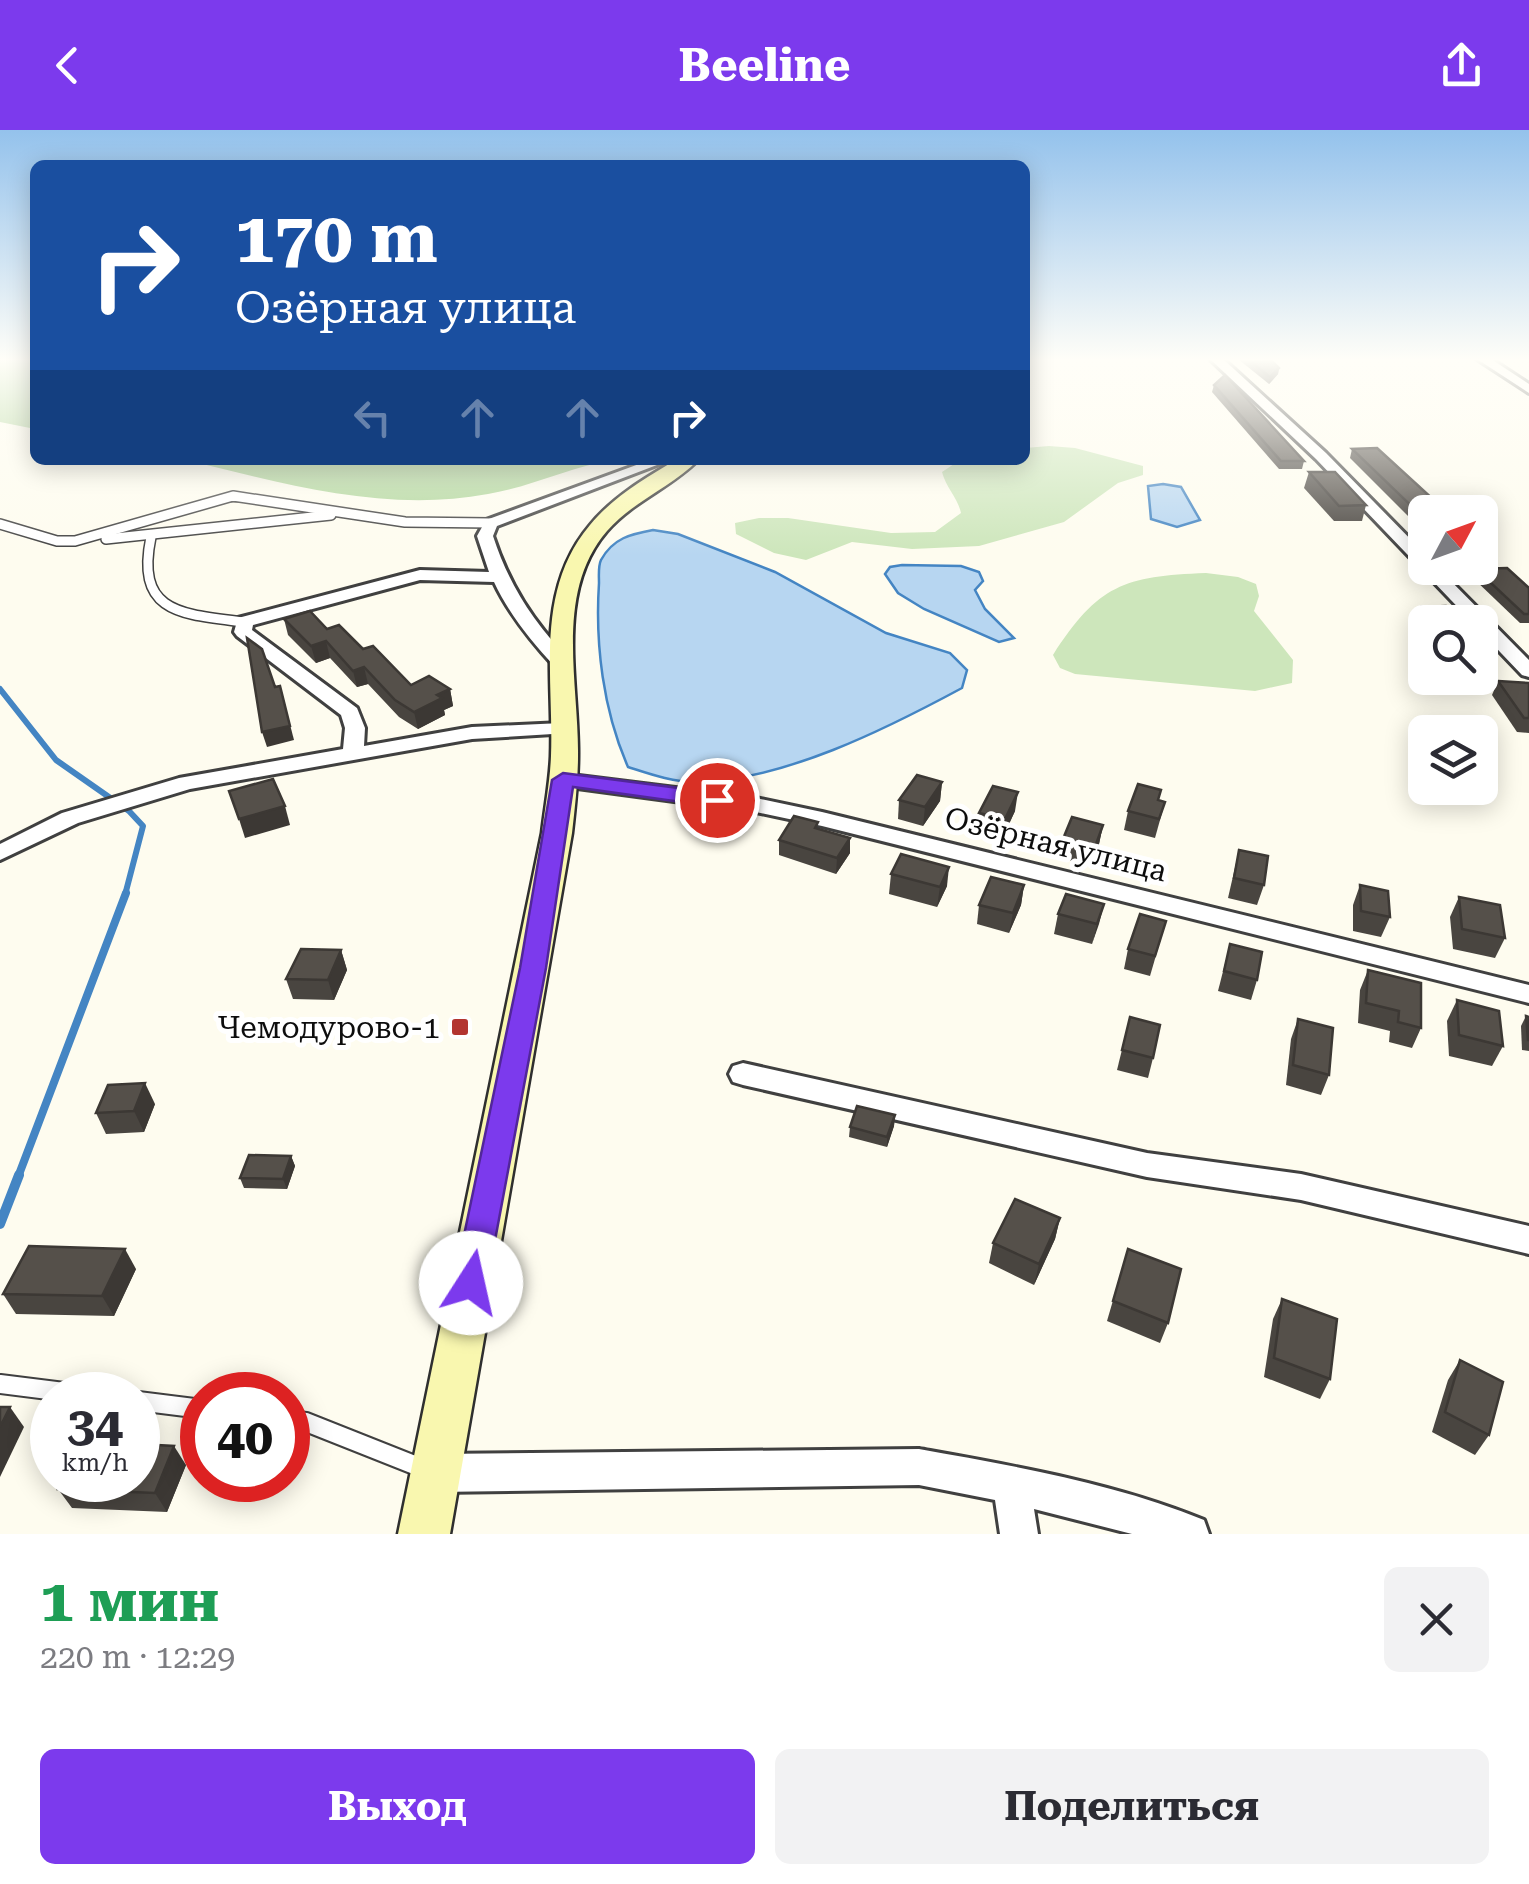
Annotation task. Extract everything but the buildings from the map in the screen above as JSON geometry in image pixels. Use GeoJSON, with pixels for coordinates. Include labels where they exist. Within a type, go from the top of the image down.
{"type":"FeatureCollection","features":[{"type":"Feature","properties":{"kind":"street"},"geometry":{"type":"LineString","coordinates":[[1287,425],[1408,546]]}},
{"type":"Feature","properties":{"kind":"street"},"geometry":{"type":"LineString","coordinates":[[562,664],[531,632],[499,578],[485,536],[490,523],[649,465]]}},
{"type":"Feature","properties":{"kind":"street"},"geometry":{"type":"LineString","coordinates":[[424,1534],[533,968],[563,780],[566,594],[578,558],[595,532],[621,506],[682,465]]}},
{"type":"Feature","properties":{"kind":"street"},"geometry":{"type":"LineString","coordinates":[[353,751],[355,728],[350,712],[244,632],[244,622],[420,575],[499,578]]}},
{"type":"Feature","properties":{"kind":"street"},"geometry":{"type":"LineString","coordinates":[[1445,585],[1529,671]]}},
{"type":"Feature","properties":{"kind":"street"},"geometry":{"type":"LineString","coordinates":[[0,853],[70,818],[134,797],[353,751],[472,733],[562,728]]}},
{"type":"Feature","properties":{"kind":"street","name":"Озёрная улица"},"geometry":{"type":"LineString","coordinates":[[563,780],[756,805],[822,819],[1529,994]]}},
{"type":"Feature","properties":{"kind":"street"},"geometry":{"type":"LineString","coordinates":[[743,1074],[1148,1165],[1301,1188],[1529,1240]]}},
{"type":"Feature","properties":{"kind":"street"},"geometry":{"type":"LineString","coordinates":[[436,1474],[919,1468],[1011,1484],[1160,1522],[1190,1534]]}},
{"type":"Feature","properties":{"kind":"street"},"geometry":{"type":"LineString","coordinates":[[1011,1484],[1019,1534]]}},
{"type":"Feature","properties":{"kind":"lane"},"geometry":{"type":"LineString","coordinates":[[92,539],[232,496],[420,524],[490,523]]}},
{"type":"Feature","properties":{"kind":"lane"},"geometry":{"type":"LineString","coordinates":[[0,524],[57,542],[151,537],[343,513]]}},
{"type":"Feature","properties":{"kind":"lane"},"geometry":{"type":"LineString","coordinates":[[151,537],[145,557],[148,582],[156,602],[176,613],[244,622]]}},
{"type":"Feature","properties":{"kind":"lane"},"geometry":{"type":"LineString","coordinates":[[0,1384],[30,1388]]}},
{"type":"Feature","properties":{"kind":"lane"},"geometry":{"type":"LineString","coordinates":[[310,1424],[436,1474]]}},
{"type":"Feature","properties":{"kind":"green space"},"geometry":{"type":"Polygon","coordinates":[[[1030,448],[1075,448],[1143,466],[1143,475],[1118,483],[1064,522],[979,546],[912,549],[852,542],[806,560],[774,553],[736,534],[735,523],[759,518],[788,518],[891,533],[935,532],[961,513],[942,472],[952,465],[1030,465],[1030,448]]]}},
{"type":"Feature","properties":{"kind":"green space"},"geometry":{"type":"Polygon","coordinates":[[[207,465],[592,465],[520,487],[450,499],[374,498],[207,465]]]}},
{"type":"Feature","properties":{"kind":"green space"},"geometry":{"type":"Polygon","coordinates":[[[1206,573],[1256,584],[1259,596],[1254,611],[1293,660],[1292,683],[1255,691],[1075,674],[1060,668],[1053,655],[1084,613],[1100,599],[1133,582],[1206,573]]]}},
{"type":"Feature","properties":{"kind":"water"},"geometry":{"type":"Polygon","coordinates":[[[1148,486],[1181,487],[1200,520],[1177,527],[1151,519],[1148,486]]]}},
{"type":"Feature","properties":{"kind":"water"},"geometry":{"type":"Polygon","coordinates":[[[653,530],[678,534],[775,572],[886,633],[950,653],[967,670],[962,688],[833,750],[763,773],[686,782],[628,767],[612,723],[603,676],[598,629],[599,568],[617,542],[653,530]]]}},
{"type":"Feature","properties":{"kind":"water"},"geometry":{"type":"Polygon","coordinates":[[[961,566],[979,572],[983,581],[975,590],[985,609],[1014,638],[999,642],[924,609],[898,593],[885,574],[890,567],[961,566]]]}},
{"type":"Feature","properties":{"kind":"waterway"},"geometry":{"type":"LineString","coordinates":[[0,689],[56,760],[129,811],[143,826],[125,895]]}},
{"type":"Feature","properties":{"kind":"waterway"},"geometry":{"type":"LineString","coordinates":[[18,1177],[126,893]]}},
{"type":"Feature","properties":{"kind":"waterway"},"geometry":{"type":"LineString","coordinates":[[0,1224],[19,1175]]}},
{"type":"Feature","properties":{"kind":"place","name":"Чемодурово-1"},"geometry":{"type":"Point","coordinates":[460,1027]}},
{"type":"Feature","properties":{"kind":"route"},"geometry":{"type":"LineString","coordinates":[[471,1283],[533,968],[563,780],[717,800]]}}]}
